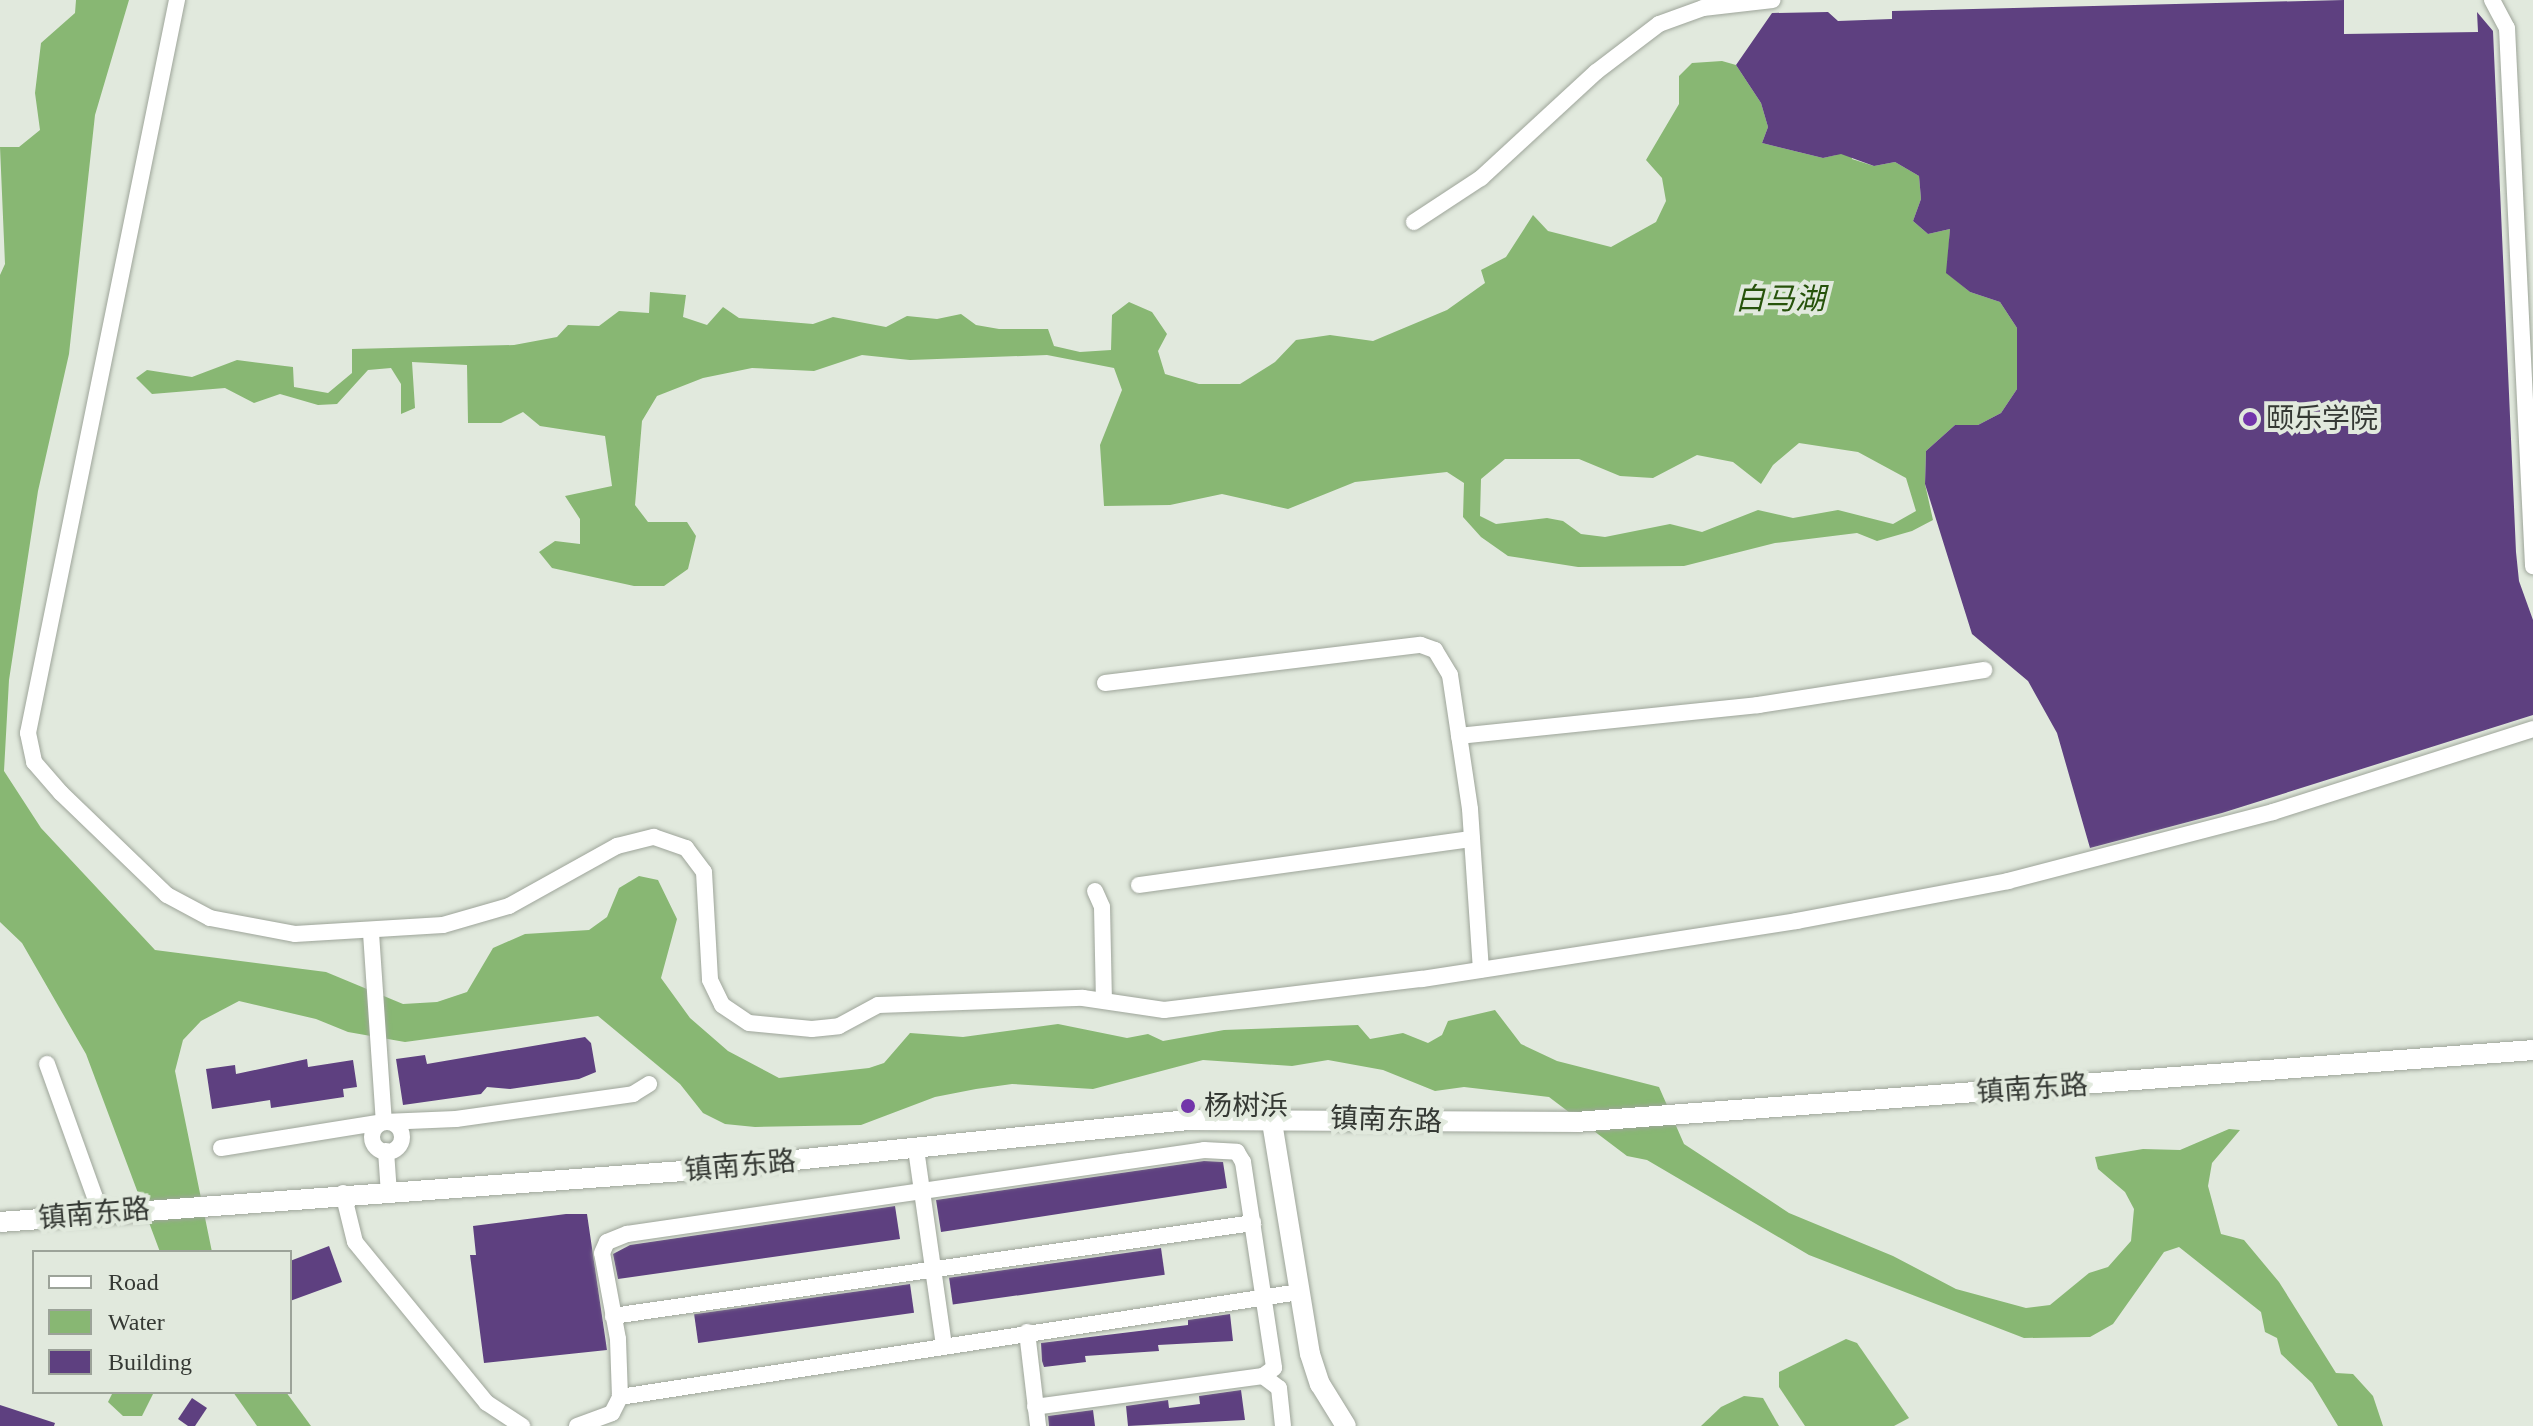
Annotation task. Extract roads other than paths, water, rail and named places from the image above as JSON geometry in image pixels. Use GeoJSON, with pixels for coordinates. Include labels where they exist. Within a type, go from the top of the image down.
{"type":"FeatureCollection","features":[{"type":"Feature","properties":{"kind":"street"},"geometry":{"type":"LineString","coordinates":[[177,0],[40,665],[28,749],[61,793],[157,886],[187,908],[267,931],[371,933],[412,930],[482,915],[542,892],[617,846],[654,837],[686,848],[704,872],[710,980],[722,1005],[749,1023],[812,1029],[839,1026],[878,1005],[1104,999],[1164,1010],[1282,999],[1481,970],[1797,921],[2008,881],[2273,812],[2533,729]]}},
{"type":"Feature","properties":{"kind":"street"},"geometry":{"type":"LineString","coordinates":[[1414,222],[1481,178],[1596,72],[1659,24],[1703,8],[1773,0]]}},
{"type":"Feature","properties":{"kind":"street"},"geometry":{"type":"LineString","coordinates":[[2492,0],[2502,12],[2508,39],[2533,566]]}},
{"type":"Feature","properties":{"kind":"street"},"geometry":{"type":"LineString","coordinates":[[1105,683],[1421,645],[1444,658],[1459,736],[1472,839],[1481,970]]}},
{"type":"Feature","properties":{"kind":"street"},"geometry":{"type":"LineString","coordinates":[[1459,736],[1758,705],[1984,670]]}},
{"type":"Feature","properties":{"kind":"street"},"geometry":{"type":"LineString","coordinates":[[1139,885],[1472,839]]}},
{"type":"Feature","properties":{"kind":"street"},"geometry":{"type":"LineString","coordinates":[[1095,891],[1102,907],[1104,999]]}},
{"type":"Feature","properties":{"kind":"street"},"geometry":{"type":"LineString","coordinates":[[371,933],[384,1122]]}},
{"type":"Feature","properties":{"kind":"street","name":"镇南东路"},"geometry":{"type":"LineString","coordinates":[[0,1222],[343,1193],[696,1170],[1175,1121],[1271,1116],[1576,1122],[2533,1050]]}},
{"type":"Feature","properties":{"kind":"street"},"geometry":{"type":"LineString","coordinates":[[47,1064],[107,1214]]}},
{"type":"Feature","properties":{"kind":"street"},"geometry":{"type":"LineString","coordinates":[[221,1148],[384,1122],[456,1119],[633,1094],[649,1084]]}},
{"type":"Feature","properties":{"kind":"street"},"geometry":{"type":"LineString","coordinates":[[1271,1116],[1299,1292],[1320,1384],[1346,1426]]}},
{"type":"Feature","properties":{"kind":"street"},"geometry":{"type":"LineString","coordinates":[[384,1122],[394,1123],[402,1135],[399,1145],[386,1151],[389,1190]]}},
{"type":"Feature","properties":{"kind":"street"},"geometry":{"type":"LineString","coordinates":[[577,1426],[612,1413],[620,1397],[622,1377],[602,1253],[607,1242],[627,1234],[922,1191],[1225,1148],[1237,1152],[1243,1162],[1274,1368],[1263,1376],[1035,1407]]}},
{"type":"Feature","properties":{"kind":"street"},"geometry":{"type":"LineString","coordinates":[[916,1149],[944,1345]]}},
{"type":"Feature","properties":{"kind":"street"},"geometry":{"type":"LineString","coordinates":[[343,1193],[355,1242],[370,1262],[487,1403],[522,1426]]}},
{"type":"Feature","properties":{"kind":"street"},"geometry":{"type":"LineString","coordinates":[[613,1316],[1253,1223]]}},
{"type":"Feature","properties":{"kind":"street"},"geometry":{"type":"LineString","coordinates":[[620,1397],[1299,1292]]}},
{"type":"Feature","properties":{"kind":"street"},"geometry":{"type":"LineString","coordinates":[[1027,1332],[1038,1426]]}},
{"type":"Feature","properties":{"kind":"street"},"geometry":{"type":"LineString","coordinates":[[1263,1376],[1279,1388],[1283,1426]]}},
{"type":"Feature","properties":{"kind":"water"},"geometry":{"type":"Polygon","coordinates":[[[76,0],[129,0],[95,115],[69,354],[38,491],[9,680],[4,771],[41,828],[155,950],[326,972],[403,1004],[437,1002],[467,992],[493,948],[525,934],[589,930],[607,917],[619,888],[639,876],[658,880],[677,919],[661,978],[690,1018],[728,1051],[779,1078],[869,1068],[884,1063],[910,1033],[963,1037],[1058,1024],[1127,1038],[1148,1034],[1163,1041],[1224,1030],[1358,1025],[1370,1039],[1403,1033],[1428,1043],[1442,1035],[1448,1021],[1495,1010],[1521,1044],[1557,1061],[1659,1087],[1684,1144],[1789,1213],[1893,1256],[1956,1289],[2026,1308],[2050,1305],[2089,1273],[2108,1267],[2131,1241],[2134,1209],[2125,1192],[2098,1169],[2095,1157],[2143,1149],[2180,1150],[2229,1129],[2240,1130],[2212,1163],[2208,1186],[2221,1234],[2244,1240],[2279,1282],[2336,1373],[2353,1374],[2373,1396],[2383,1426],[2338,1426],[2312,1383],[2281,1354],[2277,1338],[2265,1332],[2261,1312],[2179,1247],[2164,1252],[2113,1324],[2090,1337],[2024,1338],[1809,1255],[1647,1160],[1627,1156],[1549,1097],[1464,1087],[1435,1091],[1383,1070],[1328,1060],[1292,1066],[1203,1060],[1093,1089],[1012,1084],[976,1089],[935,1097],[861,1125],[755,1127],[725,1124],[703,1113],[680,1084],[598,1016],[405,1042],[348,1032],[316,1019],[239,1001],[201,1021],[183,1040],[175,1071],[212,1250],[159,1250],[86,1054],[22,943],[0,922],[0,275],[5,264],[0,147],[19,147],[40,130],[35,93],[41,43],[75,13],[76,0]]]}},
{"type":"Feature","properties":{"kind":"water","name":"白马湖"},"geometry":{"type":"Polygon","coordinates":[[[1722,61],[1736,65],[1761,103],[1768,127],[1762,143],[1823,158],[1836,155],[1837,142],[1851,143],[1852,159],[1874,166],[1895,162],[1919,176],[1921,199],[1913,221],[1928,234],[1950,229],[1947,273],[1970,292],[2000,302],[2017,328],[2017,389],[2001,413],[1978,425],[1955,425],[1926,451],[1925,484],[1933,520],[1912,531],[1877,541],[1857,533],[1775,543],[1684,566],[1578,567],[1508,556],[1481,537],[1463,517],[1464,483],[1447,472],[1355,482],[1288,509],[1222,494],[1170,505],[1104,506],[1100,445],[1122,390],[1114,368],[1047,355],[910,360],[862,355],[814,371],[752,368],[703,378],[657,396],[642,421],[635,505],[648,522],[687,522],[696,536],[688,569],[664,586],[634,586],[552,568],[539,552],[555,541],[580,544],[580,519],[565,496],[612,486],[605,436],[540,426],[523,412],[501,423],[468,423],[467,365],[412,362],[415,408],[401,414],[401,384],[391,368],[368,370],[337,404],[318,405],[280,394],[254,403],[225,388],[152,394],[136,378],[147,370],[192,377],[237,360],[293,367],[294,387],[328,393],[352,373],[352,349],[514,345],[557,337],[568,325],[599,326],[619,311],[649,313],[650,292],[686,295],[683,317],[707,325],[723,307],[739,318],[813,324],[833,317],[886,327],[907,316],[937,319],[961,314],[976,325],[999,329],[1048,329],[1054,346],[1080,352],[1111,350],[1112,315],[1129,302],[1152,312],[1167,334],[1158,351],[1165,374],[1199,384],[1240,384],[1275,362],[1296,340],[1330,335],[1373,341],[1447,310],[1485,283],[1481,270],[1506,257],[1533,215],[1548,231],[1611,247],[1656,222],[1666,201],[1662,178],[1646,160],[1679,104],[1679,76],[1692,63],[1722,61]],[[1799,443],[1773,465],[1761,484],[1733,462],[1697,455],[1653,478],[1620,476],[1579,459],[1505,459],[1481,479],[1480,516],[1496,524],[1547,518],[1563,521],[1581,534],[1605,537],[1670,524],[1702,532],[1758,510],[1793,518],[1838,510],[1893,524],[1916,511],[1906,478],[1858,452],[1799,443]]]}},
{"type":"Feature","properties":{"kind":"water"},"geometry":{"type":"Polygon","coordinates":[[[1846,1339],[1857,1343],[1909,1418],[1894,1426],[1805,1426],[1779,1387],[1779,1372],[1846,1339]]]}},
{"type":"Feature","properties":{"kind":"water"},"geometry":{"type":"Polygon","coordinates":[[[112,1394],[153,1394],[142,1416],[123,1416],[108,1402],[112,1394]]]}},
{"type":"Feature","properties":{"kind":"water"},"geometry":{"type":"Polygon","coordinates":[[[234,1394],[287,1394],[311,1426],[257,1426],[234,1394]]]}},
{"type":"Feature","properties":{"kind":"water"},"geometry":{"type":"Polygon","coordinates":[[[1744,1396],[1763,1398],[1779,1426],[1701,1426],[1721,1407],[1744,1396]]]}},
{"type":"Feature","properties":{"kind":"place","name":"颐乐学院"},"geometry":{"type":"Point","coordinates":[2250,419]}},
{"type":"Feature","properties":{"kind":"place","name":"杨树浜"},"geometry":{"type":"Point","coordinates":[1188,1106]}}]}
